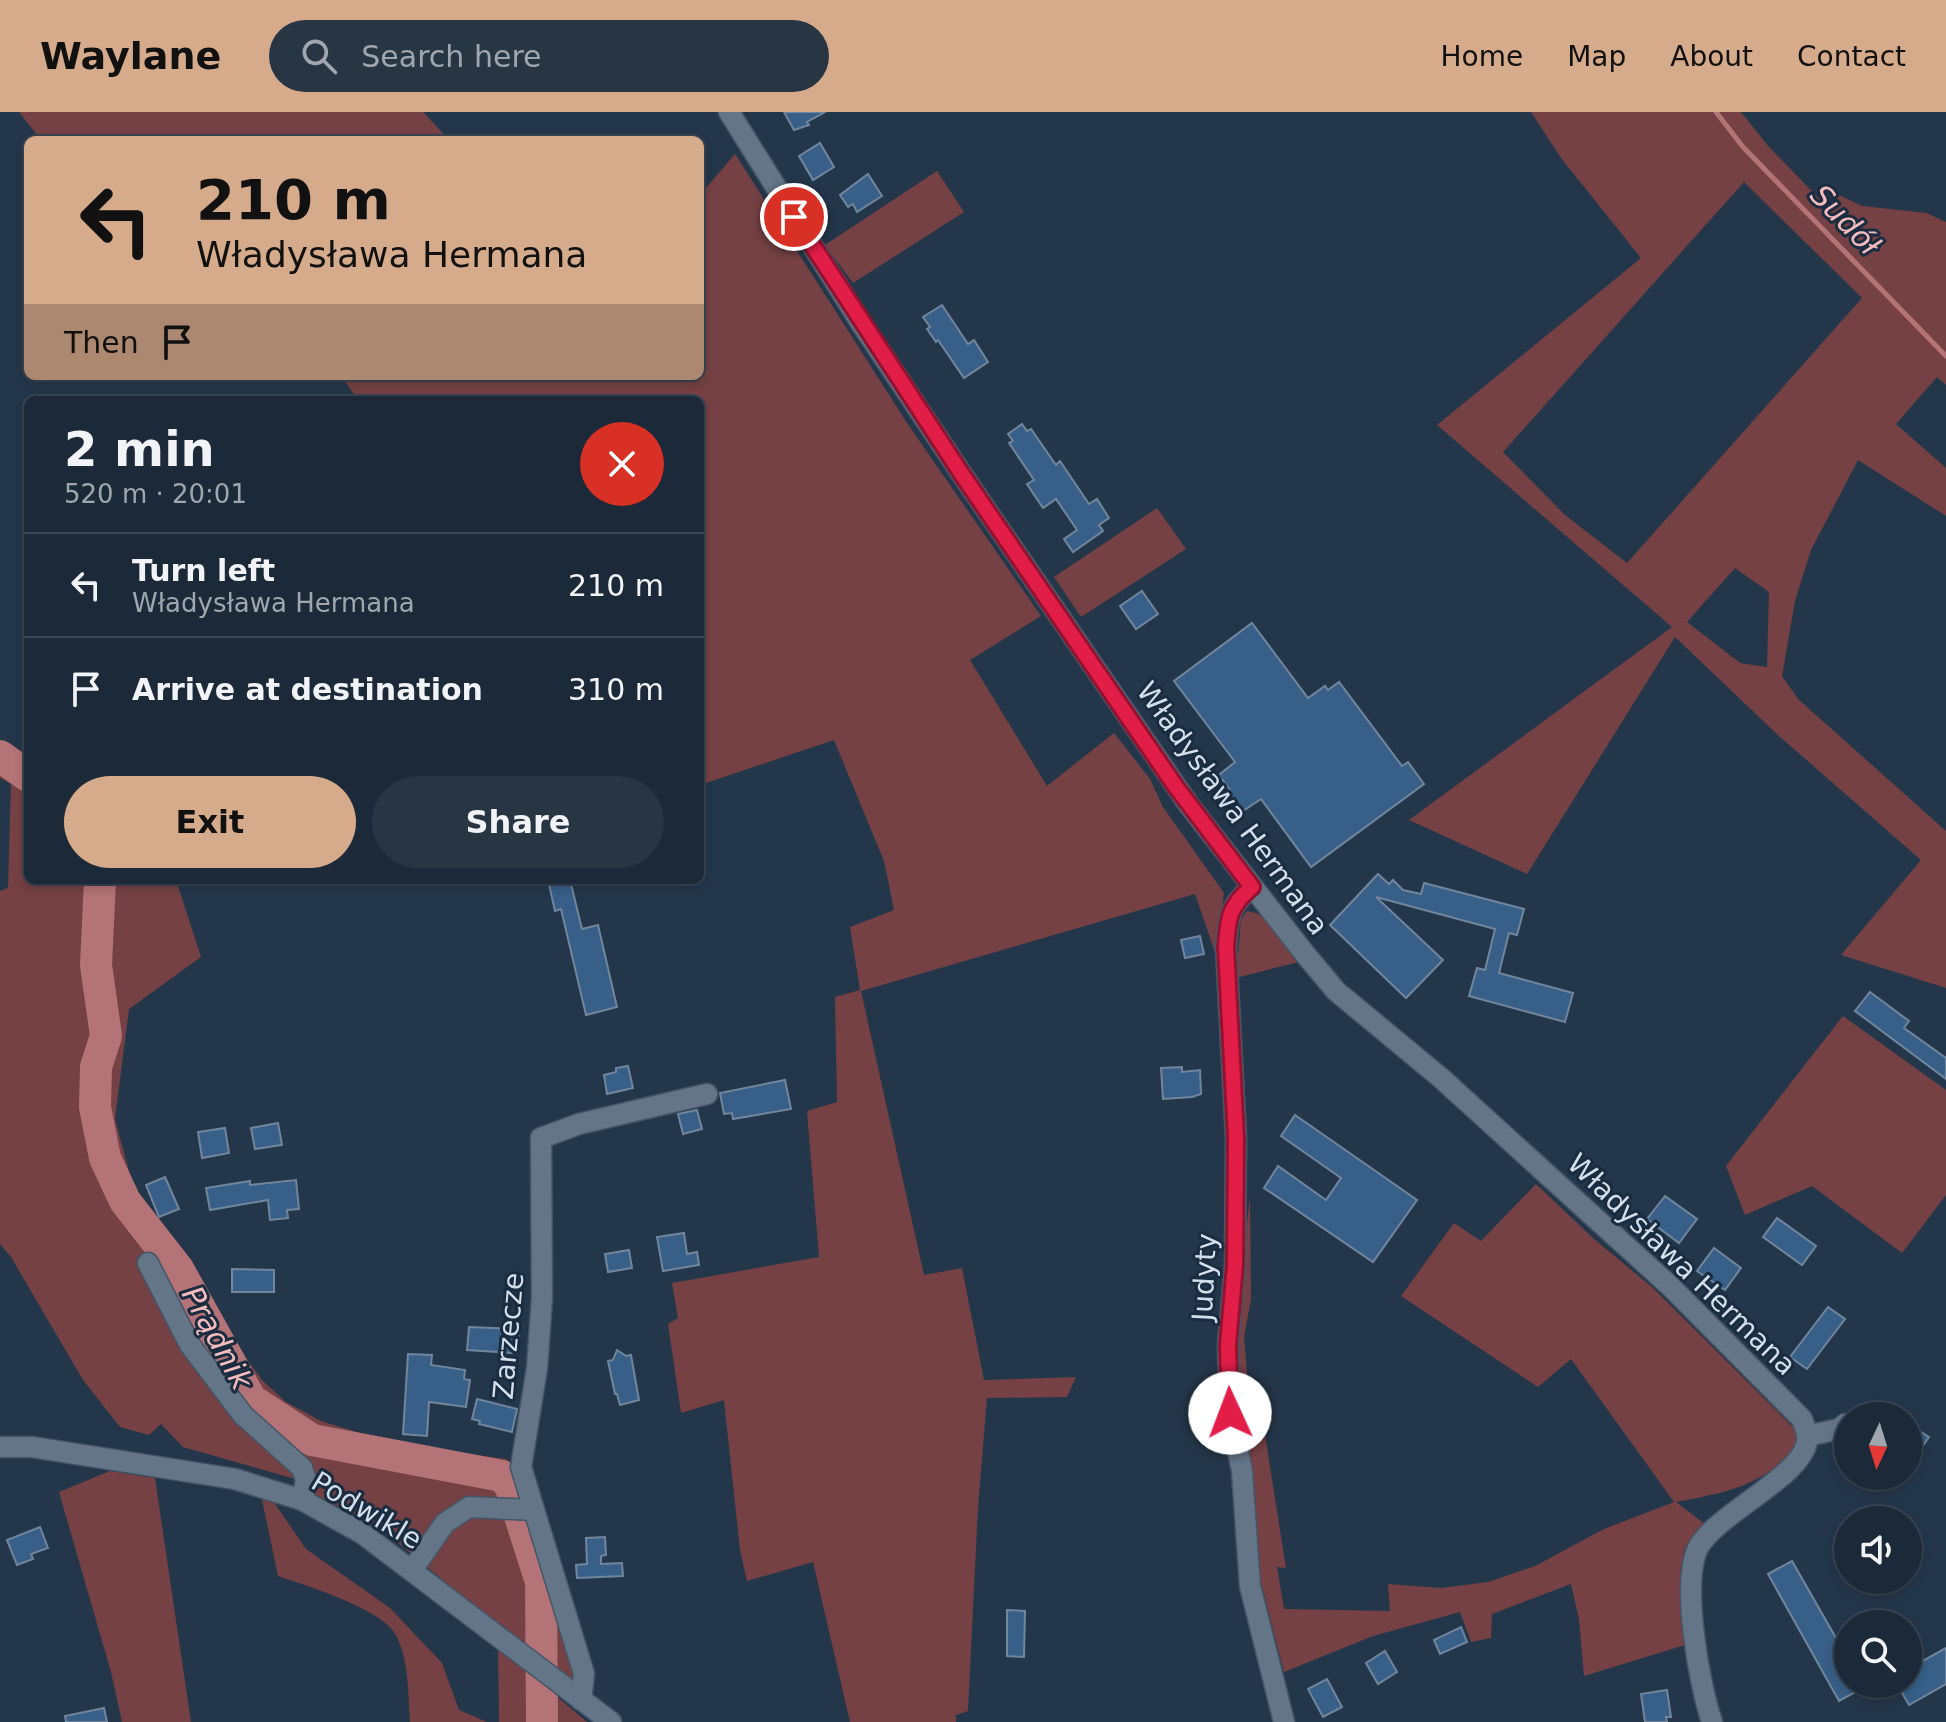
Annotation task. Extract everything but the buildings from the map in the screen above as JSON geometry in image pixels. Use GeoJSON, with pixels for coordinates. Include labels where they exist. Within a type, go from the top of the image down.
{"type":"FeatureCollection","features":[{"type":"Feature","properties":{"kind":"street","name":"Władysława Hermana"},"geometry":{"type":"LineString","coordinates":[[729,112],[859,320],[1183,796],[1336,991],[1452,1088],[1670,1286],[1802,1419],[1807,1436]]}},
{"type":"Feature","properties":{"kind":"street","name":"Judyty"},"geometry":{"type":"LineString","coordinates":[[1252,887],[1233,906],[1227,925],[1226,947],[1236,1138],[1235,1265],[1228,1345],[1230,1413],[1242,1471],[1250,1586],[1284,1722]]}},
{"type":"Feature","properties":{"kind":"street","name":"Zarzecze"},"geometry":{"type":"LineString","coordinates":[[574,1695],[584,1674],[521,1467],[537,1368],[542,1298],[541,1138],[579,1124],[707,1094]]}},
{"type":"Feature","properties":{"kind":"street"},"geometry":{"type":"LineString","coordinates":[[148,1263],[190,1345],[243,1415],[302,1468],[306,1480],[302,1500]]}},
{"type":"Feature","properties":{"kind":"street"},"geometry":{"type":"LineString","coordinates":[[1712,1722],[1698,1660],[1690,1578],[1699,1546],[1728,1516],[1801,1458],[1807,1436],[1834,1430]]}},
{"type":"Feature","properties":{"kind":"street","name":"Podwikle"},"geometry":{"type":"LineString","coordinates":[[0,1447],[32,1447],[235,1479],[302,1500],[363,1534],[611,1722]]}},
{"type":"Feature","properties":{"kind":"street"},"geometry":{"type":"LineString","coordinates":[[412,1570],[445,1523],[469,1507],[532,1510]]}},
{"type":"Feature","properties":{"kind":"shaded area"},"geometry":{"type":"Polygon","coordinates":[[[19,112],[423,112],[445,136],[38,136],[19,112]]]}},
{"type":"Feature","properties":{"kind":"shaded area"},"geometry":{"type":"Polygon","coordinates":[[[1531,112],[1741,112],[1769,147],[1831,211],[1837,194],[1862,206],[1927,213],[1946,222],[1946,385],[1937,377],[1896,424],[1946,468],[1946,516],[1858,460],[1811,550],[1795,601],[1782,676],[1798,699],[1946,831],[1946,988],[1841,955],[1921,860],[1779,736],[1675,637],[1527,874],[1409,820],[1672,627],[1437,425],[1641,258],[1561,158],[1531,112]],[[1744,182],[1503,452],[1565,515],[1627,563],[1862,298],[1744,182]],[[1735,568],[1687,622],[1740,663],[1767,667],[1769,592],[1735,568]]]}},
{"type":"Feature","properties":{"kind":"shaded area"},"geometry":{"type":"Polygon","coordinates":[[[735,154],[909,426],[1041,616],[970,660],[1047,786],[1114,733],[1150,779],[1163,807],[1224,893],[1215,952],[1195,894],[861,991],[924,1275],[962,1268],[984,1380],[1076,1377],[1067,1397],[987,1398],[968,1711],[956,1715],[956,1722],[850,1722],[813,1562],[747,1581],[740,1550],[724,1400],[681,1413],[668,1324],[678,1318],[672,1283],[819,1257],[807,1111],[837,1102],[835,997],[860,990],[850,927],[894,910],[884,861],[834,740],[704,784],[704,396],[355,396],[344,380],[704,380],[704,190],[735,154]]]}},
{"type":"Feature","properties":{"kind":"shaded area"},"geometry":{"type":"Polygon","coordinates":[[[937,171],[964,212],[853,283],[825,245],[937,171]]]}},
{"type":"Feature","properties":{"kind":"shaded area"},"geometry":{"type":"Polygon","coordinates":[[[1157,508],[1186,549],[1081,617],[1054,577],[1157,508]]]}},
{"type":"Feature","properties":{"kind":"shaded area"},"geometry":{"type":"Polygon","coordinates":[[[0,747],[24,764],[24,884],[177,884],[201,957],[129,1009],[115,1119],[135,1194],[170,1247],[140,1266],[293,1465],[299,1480],[183,1447],[161,1424],[149,1435],[120,1427],[83,1380],[11,1257],[0,1244],[0,891],[8,888],[11,784],[0,778],[0,747]]]}},
{"type":"Feature","properties":{"kind":"shaded area"},"geometry":{"type":"Polygon","coordinates":[[[1247,911],[1273,923],[1302,961],[1236,978],[1241,920],[1247,911]]]}},
{"type":"Feature","properties":{"kind":"shaded area"},"geometry":{"type":"Polygon","coordinates":[[[1843,1016],[1946,1090],[1946,1195],[1902,1253],[1812,1186],[1745,1215],[1726,1166],[1843,1016]]]}},
{"type":"Feature","properties":{"kind":"shaded area"},"geometry":{"type":"Polygon","coordinates":[[[1536,1184],[1594,1239],[1652,1287],[1797,1431],[1797,1451],[1768,1473],[1741,1486],[1676,1502],[1706,1525],[1684,1551],[1685,1645],[1584,1676],[1579,1619],[1571,1584],[1492,1614],[1491,1638],[1471,1642],[1460,1612],[1373,1636],[1284,1672],[1257,1567],[1234,1340],[1250,1197],[1251,1299],[1244,1337],[1247,1373],[1265,1435],[1286,1568],[1277,1567],[1284,1609],[1390,1611],[1388,1584],[1441,1588],[1488,1582],[1535,1566],[1604,1529],[1674,1502],[1571,1359],[1538,1387],[1401,1296],[1454,1223],[1481,1241],[1536,1184]]]}},
{"type":"Feature","properties":{"kind":"shaded area"},"geometry":{"type":"Polygon","coordinates":[[[180,1261],[207,1306],[263,1381],[286,1402],[321,1421],[392,1443],[506,1459],[517,1468],[577,1672],[573,1681],[518,1642],[375,1524],[311,1493],[309,1465],[304,1454],[245,1402],[209,1358],[169,1294],[170,1269],[180,1261]]]}},
{"type":"Feature","properties":{"kind":"shaded area"},"geometry":{"type":"Polygon","coordinates":[[[110,1471],[155,1478],[191,1722],[122,1722],[111,1672],[59,1492],[110,1471]]]}},
{"type":"Feature","properties":{"kind":"shaded area"},"geometry":{"type":"Polygon","coordinates":[[[261,1495],[271,1498],[306,1549],[390,1608],[442,1663],[459,1710],[487,1722],[410,1722],[406,1668],[397,1637],[390,1627],[361,1608],[278,1576],[261,1495]]]}},
{"type":"Feature","properties":{"kind":"shaded area"},"geometry":{"type":"Polygon","coordinates":[[[498,1647],[587,1722],[499,1722],[498,1647]]]}},
{"type":"Feature","properties":{"kind":"waterway","name":"Sudół"},"geometry":{"type":"LineString","coordinates":[[1716,112],[1743,147],[1946,356]]}},
{"type":"Feature","properties":{"kind":"waterway","name":"Prądnik"},"geometry":{"type":"LineString","coordinates":[[0,756],[24,773]]}},
{"type":"Feature","properties":{"kind":"waterway","name":"Prądnik"},"geometry":{"type":"LineString","coordinates":[[100,884],[96,965],[106,1036],[96,1067],[95,1107],[105,1158],[125,1201],[178,1269],[251,1400],[312,1440],[502,1476],[510,1485],[541,1582],[542,1722]]}},
{"type":"Feature","properties":{"kind":"route"},"geometry":{"type":"LineString","coordinates":[[794,217],[961,473],[1176,787],[1252,887],[1233,906],[1227,925],[1226,947],[1236,1138],[1235,1265],[1228,1345],[1230,1413]]}}]}
